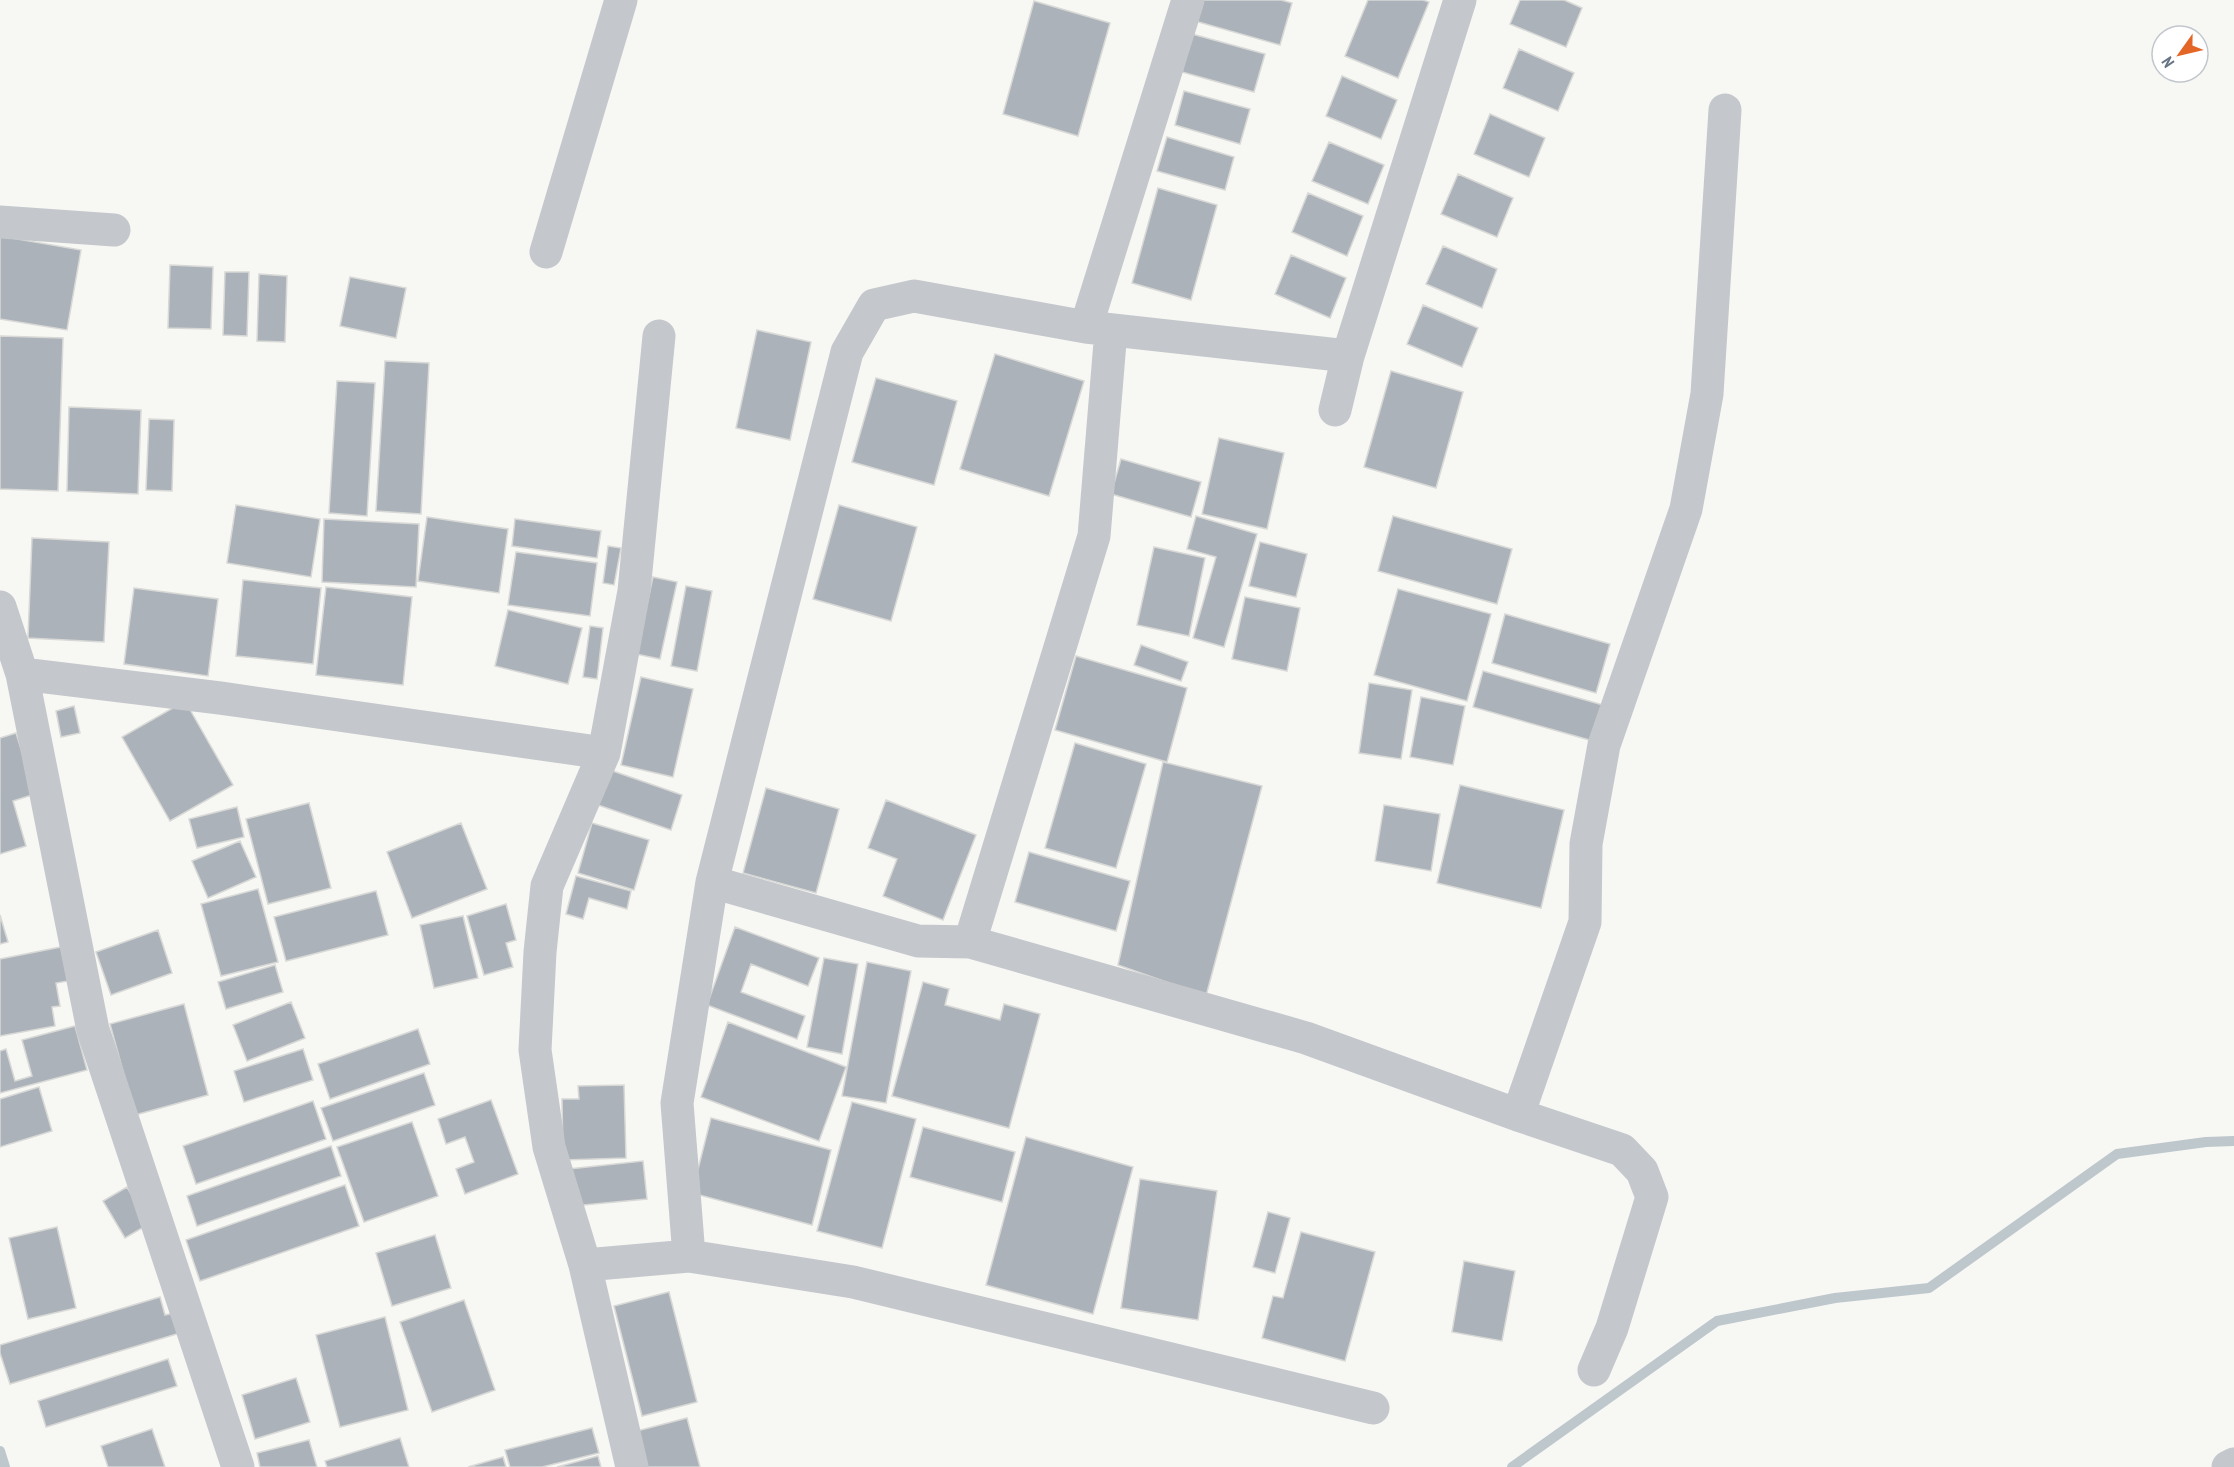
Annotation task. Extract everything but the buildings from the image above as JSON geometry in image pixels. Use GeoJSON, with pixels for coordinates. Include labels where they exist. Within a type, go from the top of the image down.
{"type":"FeatureCollection","features":[{"type":"Feature","properties":{"kind":"street"},"geometry":{"type":"LineString","coordinates":[[546,252],[621,0]]}},
{"type":"Feature","properties":{"kind":"street"},"geometry":{"type":"LineString","coordinates":[[970,942],[1094,536],[1098,328],[1188,0]]}},
{"type":"Feature","properties":{"kind":"street"},"geometry":{"type":"LineString","coordinates":[[1335,410],[1348,356],[1460,0]]}},
{"type":"Feature","properties":{"kind":"street"},"geometry":{"type":"LineString","coordinates":[[1518,1114],[1585,922],[1586,844],[1604,745],[1686,509],[1707,394],[1725,110]]}},
{"type":"Feature","properties":{"kind":"street"},"geometry":{"type":"LineString","coordinates":[[0,222],[114,230]]}},
{"type":"Feature","properties":{"kind":"street"},"geometry":{"type":"LineString","coordinates":[[689,1256],[677,1103],[712,882],[847,352],[874,306],[914,296],[1098,328],[1348,356]]}},
{"type":"Feature","properties":{"kind":"street"},"geometry":{"type":"LineString","coordinates":[[632,1467],[585,1264],[549,1147],[535,1050],[540,952],[547,886],[604,753],[634,591],[659,336]]}},
{"type":"Feature","properties":{"kind":"street"},"geometry":{"type":"LineString","coordinates":[[0,607],[22,674],[93,1030],[238,1467]]}},
{"type":"Feature","properties":{"kind":"street"},"geometry":{"type":"LineString","coordinates":[[22,674],[220,698],[604,753]]}},
{"type":"Feature","properties":{"kind":"street"},"geometry":{"type":"LineString","coordinates":[[712,882],[918,941],[970,942],[1306,1038],[1622,1150],[1642,1171],[1652,1197],[1612,1328],[1594,1370]]}},
{"type":"Feature","properties":{"kind":"street"},"geometry":{"type":"LineString","coordinates":[[585,1264],[689,1256],[853,1282],[1373,1408]]}},
{"type":"Feature","properties":{"kind":"street"},"geometry":{"type":"LineString","coordinates":[[2228,1467],[2234,1464]]}},
{"type":"Feature","properties":{"kind":"waterway"},"geometry":{"type":"LineString","coordinates":[[1512,1467],[1717,1321],[1835,1298],[1929,1288],[2117,1154],[2206,1142],[2234,1141]]}},
{"type":"Feature","properties":{"kind":"waterway"},"geometry":{"type":"LineString","coordinates":[[0,1451],[5,1467]]}}]}
